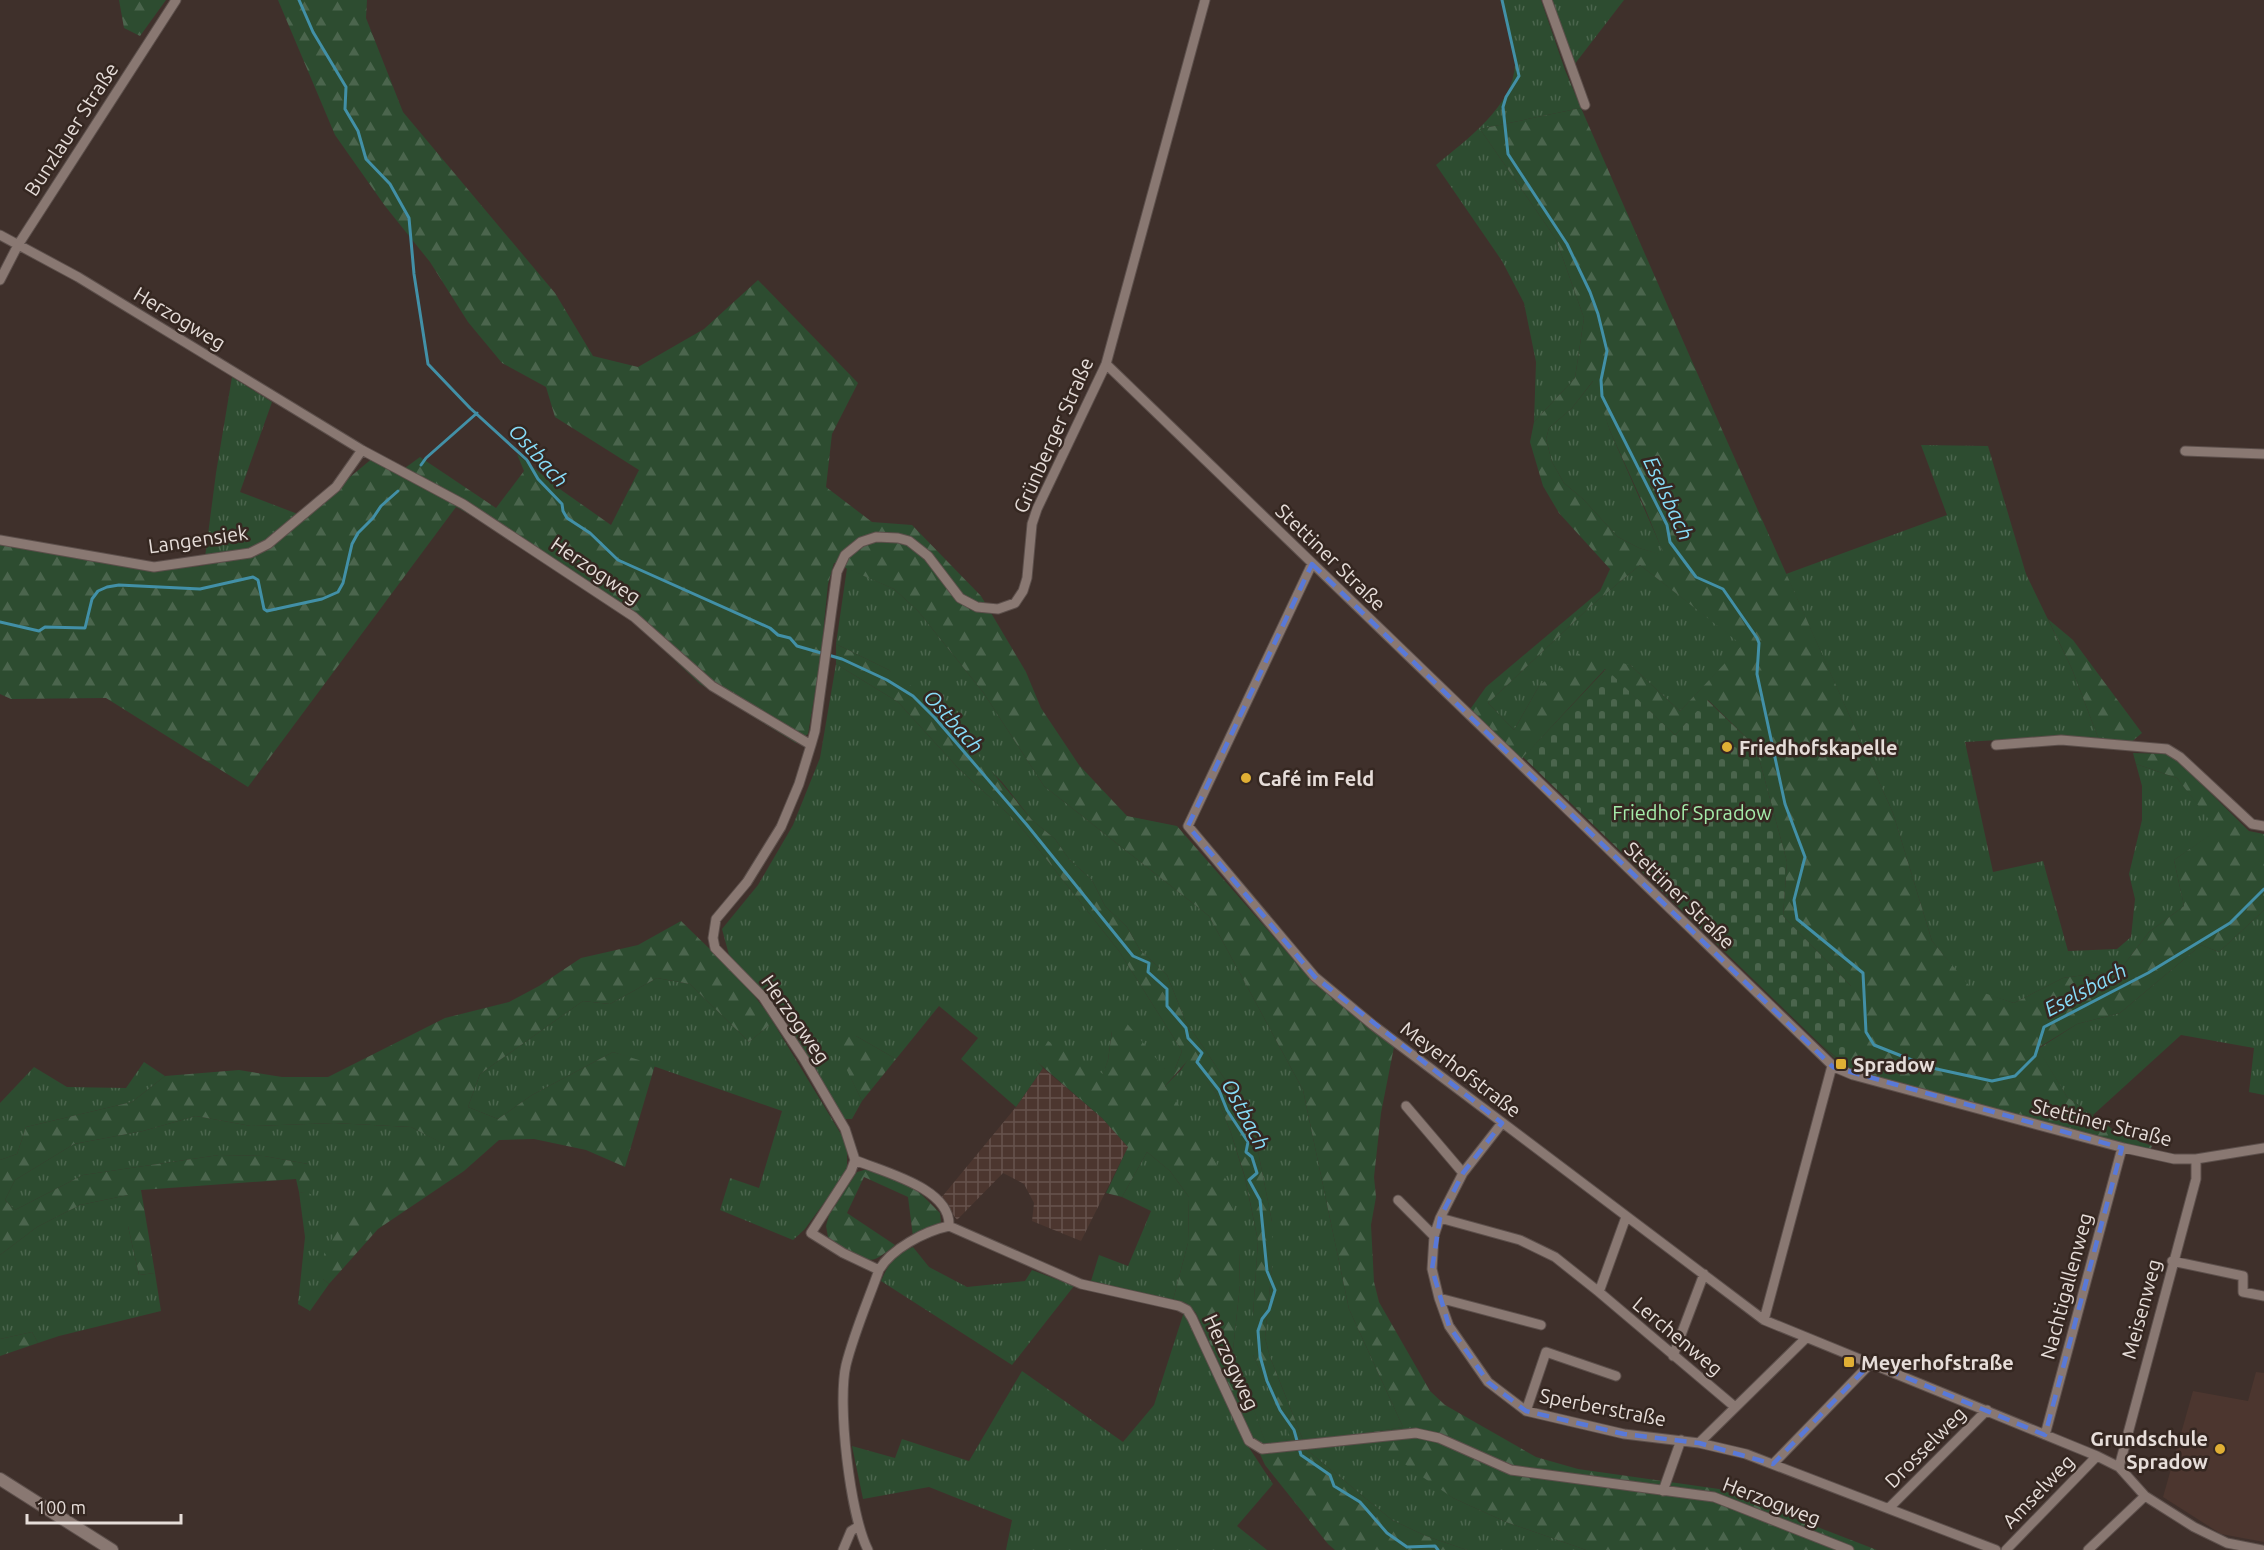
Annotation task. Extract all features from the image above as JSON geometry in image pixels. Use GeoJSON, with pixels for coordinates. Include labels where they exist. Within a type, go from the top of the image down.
{"type":"FeatureCollection","features":[{"type":"Feature","properties":{"kind":"street","name":"Bunzlauer Straße"},"geometry":{"type":"LineString","coordinates":[[0,280],[18,245],[176,0]]}},
{"type":"Feature","properties":{"kind":"street","name":"Grünberger Straße"},"geometry":{"type":"LineString","coordinates":[[811,745],[815,731],[837,572],[845,555],[861,542],[876,537],[909,541],[928,556],[960,598],[977,607],[998,609],[1015,603],[1023,591],[1027,578],[1032,524],[1037,509],[1106,364],[1205,0]]}},
{"type":"Feature","properties":{"kind":"street"},"geometry":{"type":"LineString","coordinates":[[1547,0],[1586,105]]}},
{"type":"Feature","properties":{"kind":"street","name":"Herzogweg"},"geometry":{"type":"LineString","coordinates":[[0,235],[78,277],[362,450],[463,504],[634,616],[712,686],[811,745],[799,784],[781,827],[747,882],[716,919],[713,938],[715,948],[763,997],[804,1059],[846,1129],[855,1160]]}},
{"type":"Feature","properties":{"kind":"street","name":"Stettiner Straße"},"geometry":{"type":"LineString","coordinates":[[1106,364],[1833,1066],[1853,1075],[2122,1148],[2174,1159],[2196,1159],[2264,1148]]}},
{"type":"Feature","properties":{"kind":"street","name":"Langensiek"},"geometry":{"type":"LineString","coordinates":[[0,540],[154,567],[250,553],[268,544],[336,487],[362,450]]}},
{"type":"Feature","properties":{"kind":"street"},"geometry":{"type":"LineString","coordinates":[[2185,451],[2264,454]]}},
{"type":"Feature","properties":{"kind":"street","name":"Meyerhofstraße"},"geometry":{"type":"LineString","coordinates":[[1312,564],[1188,826],[1316,977],[1373,1025],[1764,1320],[2097,1456],[2119,1467],[2145,1496],[2194,1527],[2227,1543],[2262,1550]]}},
{"type":"Feature","properties":{"kind":"street"},"geometry":{"type":"LineString","coordinates":[[1995,745],[2061,740],[2167,749],[2180,757],[2252,824],[2264,826]]}},
{"type":"Feature","properties":{"kind":"street"},"geometry":{"type":"LineString","coordinates":[[1764,1320],[1833,1066]]}},
{"type":"Feature","properties":{"kind":"street"},"geometry":{"type":"LineString","coordinates":[[1406,1106],[1464,1173]]}},
{"type":"Feature","properties":{"kind":"street","name":"Sperberstraße"},"geometry":{"type":"LineString","coordinates":[[1502,1123],[1464,1173],[1440,1218],[1434,1236],[1432,1269],[1449,1326],[1488,1382],[1526,1411],[1624,1434],[1681,1440],[1746,1454],[1996,1550]]}},
{"type":"Feature","properties":{"kind":"street","name":"Nachtigallenweg"},"geometry":{"type":"LineString","coordinates":[[2045,1435],[2122,1148]]}},
{"type":"Feature","properties":{"kind":"street","name":"Meisenweg"},"geometry":{"type":"LineString","coordinates":[[2119,1467],[2172,1261],[2196,1179],[2196,1159]]}},
{"type":"Feature","properties":{"kind":"street"},"geometry":{"type":"LineString","coordinates":[[868,1550],[859,1526],[845,1442],[843,1387],[846,1365],[879,1270],[886,1259],[898,1248],[949,1226],[947,1210],[922,1187],[855,1160],[851,1171],[811,1233],[843,1253],[879,1270]]}},
{"type":"Feature","properties":{"kind":"street"},"geometry":{"type":"LineString","coordinates":[[1398,1200],[1434,1236]]}},
{"type":"Feature","properties":{"kind":"street"},"geometry":{"type":"LineString","coordinates":[[1599,1292],[1626,1217]]}},
{"type":"Feature","properties":{"kind":"street","name":"Lerchenweg"},"geometry":{"type":"LineString","coordinates":[[1440,1218],[1520,1240],[1555,1257],[1735,1407]]}},
{"type":"Feature","properties":{"kind":"street","name":"Herzogweg"},"geometry":{"type":"LineString","coordinates":[[949,1226],[1081,1284],[1179,1306],[1187,1310],[1249,1441],[1262,1449],[1416,1433],[1439,1438],[1511,1470],[1714,1497],[1849,1550]]}},
{"type":"Feature","properties":{"kind":"street"},"geometry":{"type":"LineString","coordinates":[[2172,1261],[2243,1276],[2243,1292],[2264,1296]]}},
{"type":"Feature","properties":{"kind":"street"},"geometry":{"type":"LineString","coordinates":[[1673,1356],[1704,1274]]}},
{"type":"Feature","properties":{"kind":"street"},"geometry":{"type":"LineString","coordinates":[[1439,1298],[1541,1325]]}},
{"type":"Feature","properties":{"kind":"street"},"geometry":{"type":"LineString","coordinates":[[1699,1443],[1806,1338]]}},
{"type":"Feature","properties":{"kind":"street"},"geometry":{"type":"LineString","coordinates":[[1526,1411],[1546,1352],[1616,1376]]}},
{"type":"Feature","properties":{"kind":"street"},"geometry":{"type":"LineString","coordinates":[[1773,1464],[1871,1364]]}},
{"type":"Feature","properties":{"kind":"street","name":"Drosselweg"},"geometry":{"type":"LineString","coordinates":[[1889,1508],[1987,1410]]}},
{"type":"Feature","properties":{"kind":"street"},"geometry":{"type":"LineString","coordinates":[[1663,1491],[1681,1440]]}},
{"type":"Feature","properties":{"kind":"street","name":"Amselweg"},"geometry":{"type":"LineString","coordinates":[[2006,1550],[2097,1456]]}},
{"type":"Feature","properties":{"kind":"street"},"geometry":{"type":"LineString","coordinates":[[0,1479],[112,1550]]}},
{"type":"Feature","properties":{"kind":"street"},"geometry":{"type":"LineString","coordinates":[[2088,1550],[2145,1496]]}},
{"type":"Feature","properties":{"kind":"street"},"geometry":{"type":"LineString","coordinates":[[843,1550],[851,1531],[859,1526]]}},
{"type":"Feature","properties":{"kind":"highlighted area"},"geometry":{"type":"Polygon","coordinates":[[[1312,564],[1833,1067],[2122,1148],[2045,1435],[1871,1363],[1773,1464],[1699,1443],[1624,1434],[1526,1411],[1488,1382],[1449,1326],[1432,1269],[1440,1218],[1463,1173],[1502,1123],[1315,977],[1188,826],[1312,564]]]}},
{"type":"Feature","properties":{"kind":"shaded area"},"geometry":{"type":"Polygon","coordinates":[[[1043,1068],[1102,1118],[1128,1147],[1081,1241],[1032,1221],[1034,1203],[1024,1184],[1003,1173],[957,1220],[941,1198],[1016,1107],[1043,1068]]]}},
{"type":"Feature","properties":{"kind":"shaded area","name":"Grundschule Spradow"},"geometry":{"type":"Polygon","coordinates":[[[2256,1372],[2264,1373],[2264,1542],[2221,1534],[2163,1497],[2193,1391],[2248,1401],[2256,1372]]]}},
{"type":"Feature","properties":{"kind":"green space"},"geometry":{"type":"Polygon","coordinates":[[[119,0],[166,0],[140,36],[124,28],[119,0]]]}},
{"type":"Feature","properties":{"kind":"green space"},"geometry":{"type":"Polygon","coordinates":[[[278,0],[367,0],[366,18],[403,112],[555,293],[593,356],[638,367],[704,329],[758,280],[858,383],[832,434],[826,487],[872,522],[912,525],[981,596],[1026,672],[1041,708],[1079,765],[1127,816],[1177,826],[1312,981],[1394,1047],[1381,1113],[1374,1177],[1376,1197],[1371,1225],[1374,1282],[1379,1302],[1430,1391],[1445,1405],[1536,1457],[1578,1469],[1719,1489],[1877,1550],[1586,1550],[1506,1522],[1453,1498],[1411,1469],[1366,1433],[1403,1427],[1349,1309],[1303,1090],[1209,916],[1044,786],[983,692],[918,611],[894,589],[834,563],[828,584],[820,663],[808,734],[796,743],[700,684],[631,619],[487,524],[456,507],[248,787],[106,698],[11,699],[0,694],[0,544],[147,571],[201,566],[259,553],[374,457],[405,468],[420,457],[496,508],[524,471],[517,454],[557,487],[611,525],[639,470],[555,417],[546,387],[502,363],[468,322],[430,262],[385,206],[335,135],[278,0]]]}},
{"type":"Feature","properties":{"kind":"green space"},"geometry":{"type":"Polygon","coordinates":[[[1501,0],[1541,0],[1565,70],[1581,108],[1480,129],[1556,239],[1584,318],[1575,378],[1534,422],[1536,362],[1524,303],[1502,261],[1436,165],[1486,121],[1506,94],[1513,79],[1515,58],[1501,0]]]}},
{"type":"Feature","properties":{"kind":"green space"},"geometry":{"type":"Polygon","coordinates":[[[1551,0],[1624,0],[1574,65],[1551,0]]]}},
{"type":"Feature","properties":{"kind":"green space"},"geometry":{"type":"Polygon","coordinates":[[[1581,108],[1893,813],[1932,941],[1972,989],[2014,1003],[2063,978],[2120,970],[2149,932],[2184,906],[2174,860],[2217,830],[2177,778],[2136,764],[2133,753],[2167,754],[2177,760],[2249,831],[2264,834],[2264,910],[2219,952],[2201,945],[2120,1013],[2077,1024],[2038,1048],[2067,1097],[2118,1133],[2152,1146],[2149,1152],[1863,1074],[1838,1062],[1818,1042],[1842,1063],[1851,986],[1783,916],[1787,862],[1756,747],[1708,700],[1675,735],[1605,669],[1518,763],[1466,715],[1486,687],[1600,591],[1610,569],[1559,513],[1543,486],[1530,442],[1534,422],[1575,378],[1584,318],[1556,239],[1480,129],[1581,108]],[[1593,381],[1572,408],[1549,428],[1546,439],[1552,462],[1564,483],[1583,499],[1618,537],[1639,548],[1664,555],[1610,431],[1593,381]],[[1640,565],[1591,606],[1488,703],[1514,730],[1539,686],[1583,650],[1601,665],[1611,660],[1630,665],[1680,711],[1742,645],[1640,565]]]}},
{"type":"Feature","properties":{"kind":"green space"},"geometry":{"type":"Polygon","coordinates":[[[232,377],[272,402],[240,492],[303,516],[259,553],[204,565],[216,473],[232,377]]]}},
{"type":"Feature","properties":{"kind":"green space"},"geometry":{"type":"Polygon","coordinates":[[[1594,380],[1610,431],[1665,556],[1639,548],[1618,537],[1583,499],[1564,483],[1552,462],[1546,439],[1549,428],[1572,408],[1594,380]]]}},
{"type":"Feature","properties":{"kind":"green space"},"geometry":{"type":"Polygon","coordinates":[[[1921,445],[1988,446],[2026,574],[2072,669],[2099,740],[2061,736],[1965,742],[1993,872],[2043,861],[2068,951],[2117,949],[2131,937],[2135,899],[2129,874],[2142,820],[2142,786],[2136,764],[2177,778],[2218,830],[2174,860],[2184,906],[2149,932],[2120,970],[2063,978],[2014,1003],[1972,990],[1932,941],[1893,813],[1786,574],[1947,515],[1921,445]]]}},
{"type":"Feature","properties":{"kind":"green space"},"geometry":{"type":"Polygon","coordinates":[[[1640,565],[1743,645],[1680,711],[1630,665],[1601,665],[1539,686],[1514,730],[1488,703],[1591,606],[1640,565]]]}},
{"type":"Feature","properties":{"kind":"green space"},"geometry":{"type":"Polygon","coordinates":[[[847,568],[894,589],[918,611],[983,692],[1044,786],[1209,916],[1303,1090],[1349,1309],[1403,1427],[1367,1433],[1453,1498],[1506,1522],[1586,1550],[1467,1550],[1426,1536],[1392,1520],[1307,1450],[1270,1357],[1265,1338],[1272,1265],[1272,1222],[1257,1146],[1253,1112],[1224,1078],[1185,1020],[1167,975],[1140,950],[1127,927],[1105,906],[1092,880],[1069,859],[1055,839],[1032,820],[1002,782],[889,670],[836,644],[847,568]]]}},
{"type":"Feature","properties":{"kind":"green space"},"geometry":{"type":"Polygon","coordinates":[[[2048,619],[2073,640],[2142,733],[2130,743],[2099,740],[2072,669],[2048,619]]]}},
{"type":"Feature","properties":{"kind":"green space"},"geometry":{"type":"Polygon","coordinates":[[[836,644],[889,670],[935,703],[1032,820],[1055,839],[1069,859],[1092,880],[1105,906],[1127,927],[1140,950],[1167,975],[1185,1020],[1224,1078],[1253,1112],[1257,1146],[1272,1222],[1272,1265],[1265,1338],[1270,1357],[1307,1450],[1392,1520],[1426,1536],[1467,1550],[1335,1550],[1265,1465],[1196,1313],[1186,1303],[1173,1300],[1188,1243],[1189,1197],[1170,1171],[1147,1152],[1122,1197],[1106,1193],[1128,1147],[1102,1118],[1036,1061],[1048,1041],[1103,1074],[1108,1060],[1112,1031],[1124,1020],[1165,1069],[1175,1069],[1182,1051],[1119,951],[1017,822],[959,769],[898,702],[836,664],[836,644]],[[1189,1059],[1165,1086],[1195,1128],[1230,1186],[1239,1252],[1240,1285],[1233,1350],[1265,1441],[1291,1439],[1253,1355],[1258,1241],[1245,1177],[1215,1092],[1189,1059]]]}},
{"type":"Feature","properties":{"kind":"green space"},"geometry":{"type":"Polygon","coordinates":[[[836,664],[898,702],[959,769],[1017,822],[1119,951],[1182,1051],[1175,1069],[1165,1069],[1112,1031],[1108,1060],[1103,1075],[1036,1060],[1043,1068],[1016,1107],[961,1059],[978,1038],[939,1006],[896,1059],[856,1036],[851,1078],[862,1101],[852,1119],[844,1119],[782,1013],[729,955],[722,929],[758,885],[793,825],[820,758],[836,664]]]}},
{"type":"Feature","properties":{"kind":"green space","name":"Friedhof Spradow"},"geometry":{"type":"Polygon","coordinates":[[[1606,669],[1675,735],[1707,700],[1756,747],[1787,862],[1783,916],[1851,986],[1851,1023],[1843,1063],[1818,1042],[1523,757],[1606,669]]]}},
{"type":"Feature","properties":{"kind":"green space"},"geometry":{"type":"Polygon","coordinates":[[[2264,910],[2264,1095],[2249,1092],[2254,1048],[2181,1035],[2093,1115],[2067,1097],[2038,1049],[2077,1024],[2120,1013],[2201,945],[2219,952],[2264,910]]]}},
{"type":"Feature","properties":{"kind":"green space"},"geometry":{"type":"Polygon","coordinates":[[[681,921],[742,981],[773,1022],[749,1042],[690,984],[657,978],[610,1004],[583,1001],[480,1074],[468,1107],[498,1119],[532,1095],[613,1052],[655,1065],[625,1167],[586,1150],[534,1139],[499,1140],[464,1171],[378,1229],[329,1284],[323,1279],[324,1254],[340,1223],[371,1186],[411,1156],[453,1149],[411,1127],[334,1123],[251,1126],[196,1116],[143,1131],[74,1144],[15,1180],[5,1200],[15,1210],[83,1175],[219,1155],[264,1156],[308,1164],[318,1178],[311,1194],[299,1192],[296,1179],[141,1190],[155,1273],[139,1275],[128,1226],[128,1195],[80,1205],[37,1227],[0,1255],[0,1160],[17,1154],[26,1127],[132,1102],[165,1076],[239,1070],[282,1077],[328,1077],[445,1018],[509,1002],[539,986],[581,958],[638,945],[681,921]]]}},
{"type":"Feature","properties":{"kind":"green space"},"geometry":{"type":"Polygon","coordinates":[[[657,978],[690,984],[749,1042],[773,1022],[847,1144],[847,1171],[805,1229],[793,1240],[720,1210],[730,1178],[759,1188],[782,1111],[613,1052],[532,1095],[498,1119],[468,1107],[480,1074],[583,1001],[610,1004],[657,978]]]}},
{"type":"Feature","properties":{"kind":"green space"},"geometry":{"type":"Polygon","coordinates":[[[856,1036],[896,1059],[862,1101],[836,1048],[843,1037],[856,1036]]]}},
{"type":"Feature","properties":{"kind":"green space"},"geometry":{"type":"Polygon","coordinates":[[[1189,1058],[1215,1092],[1245,1178],[1258,1241],[1253,1355],[1292,1439],[1265,1442],[1233,1350],[1240,1285],[1239,1252],[1165,1086],[1189,1058]]]}},
{"type":"Feature","properties":{"kind":"green space"},"geometry":{"type":"Polygon","coordinates":[[[144,1062],[165,1076],[132,1102],[26,1127],[17,1154],[0,1160],[0,1103],[34,1067],[67,1087],[126,1088],[144,1062]]]}},
{"type":"Feature","properties":{"kind":"green space"},"geometry":{"type":"Polygon","coordinates":[[[196,1116],[251,1126],[334,1123],[411,1127],[454,1149],[323,1279],[329,1284],[310,1311],[298,1304],[305,1237],[299,1192],[311,1193],[308,1164],[264,1156],[219,1155],[83,1175],[15,1210],[5,1200],[15,1180],[74,1144],[143,1131],[196,1116]]]}},
{"type":"Feature","properties":{"kind":"green space"},"geometry":{"type":"Polygon","coordinates":[[[1147,1152],[1170,1171],[1189,1197],[1188,1243],[1173,1300],[1091,1281],[1099,1255],[1128,1266],[1151,1211],[1122,1197],[1147,1152]]]}},
{"type":"Feature","properties":{"kind":"green space"},"geometry":{"type":"Polygon","coordinates":[[[868,1169],[915,1188],[940,1213],[941,1222],[913,1237],[908,1197],[864,1177],[847,1213],[895,1245],[870,1260],[850,1253],[828,1237],[826,1226],[829,1215],[857,1172],[868,1169]]]}},
{"type":"Feature","properties":{"kind":"green space"},"geometry":{"type":"Polygon","coordinates":[[[128,1195],[128,1226],[139,1275],[155,1273],[161,1311],[38,1343],[32,1332],[0,1339],[0,1255],[37,1227],[80,1205],[128,1195]]]}},
{"type":"Feature","properties":{"kind":"green space"},"geometry":{"type":"Polygon","coordinates":[[[913,1247],[929,1267],[967,1287],[1025,1281],[1032,1270],[1074,1286],[1012,1365],[881,1281],[893,1260],[913,1247]]]}},
{"type":"Feature","properties":{"kind":"green space"},"geometry":{"type":"Polygon","coordinates":[[[1184,1312],[1246,1443],[1273,1484],[1237,1526],[1267,1550],[1006,1550],[1012,1520],[929,1487],[863,1499],[852,1446],[895,1458],[902,1439],[969,1461],[1022,1371],[1123,1442],[1154,1405],[1184,1312]]]}},
{"type":"Feature","properties":{"kind":"green space"},"geometry":{"type":"Polygon","coordinates":[[[32,1332],[38,1343],[0,1356],[0,1339],[32,1332]]]}},
{"type":"Feature","properties":{"kind":"waterway","name":"Ostbach"},"geometry":{"type":"LineString","coordinates":[[299,0],[313,32],[346,87],[345,109],[358,131],[366,159],[390,184],[409,218],[414,274],[428,364],[470,408],[527,460],[538,479],[562,504],[567,518],[590,533],[618,560],[770,628],[778,635],[790,638],[797,646],[842,659],[887,680],[913,696],[935,718],[1027,825],[1133,956],[1149,963],[1148,972],[1167,989],[1167,1006],[1186,1028],[1188,1038],[1202,1053],[1197,1062],[1219,1090],[1227,1110],[1248,1142],[1246,1152],[1252,1157],[1257,1173],[1249,1180],[1260,1200],[1267,1271],[1275,1290],[1269,1310],[1262,1319],[1258,1331],[1260,1356],[1267,1381],[1280,1410],[1294,1430],[1301,1455],[1330,1475],[1334,1486],[1360,1502],[1387,1533],[1407,1547],[1435,1546],[1438,1550]]}},
{"type":"Feature","properties":{"kind":"waterway","name":"Eselsbach"},"geometry":{"type":"LineString","coordinates":[[1502,0],[1519,76],[1506,97],[1503,107],[1508,154],[1567,244],[1590,292],[1607,351],[1601,380],[1602,396],[1667,525],[1670,542],[1696,577],[1723,589],[1757,638],[1759,643],[1757,674],[1785,804],[1805,857],[1794,900],[1797,919],[1863,973],[1866,1032],[1874,1045],[1932,1068],[1992,1081],[2015,1076],[2035,1056],[2044,1027],[2148,973],[2230,923],[2264,889]]}},
{"type":"Feature","properties":{"kind":"waterway"},"geometry":{"type":"LineString","coordinates":[[421,465],[477,413]]}},
{"type":"Feature","properties":{"kind":"waterway"},"geometry":{"type":"LineString","coordinates":[[0,622],[39,631],[45,627],[85,628],[92,599],[98,591],[119,585],[200,589],[253,577],[258,580],[264,609],[267,611],[322,599],[338,592],[343,583],[352,544],[358,533],[381,506],[398,491]]}},
{"type":"Feature","properties":{"kind":"place","name":"Friedhofskapelle"},"geometry":{"type":"Point","coordinates":[1727,747]}},
{"type":"Feature","properties":{"kind":"place","name":"Café im Feld"},"geometry":{"type":"Point","coordinates":[1246,778]}},
{"type":"Feature","properties":{"kind":"place","name":"Spradow"},"geometry":{"type":"Point","coordinates":[1841,1064]}},
{"type":"Feature","properties":{"kind":"place","name":"Meyerhofstraße"},"geometry":{"type":"Point","coordinates":[1849,1362]}},
{"type":"Feature","properties":{"kind":"place","name":"Grundschule Spradow"},"geometry":{"type":"Point","coordinates":[2220,1449]}}]}
